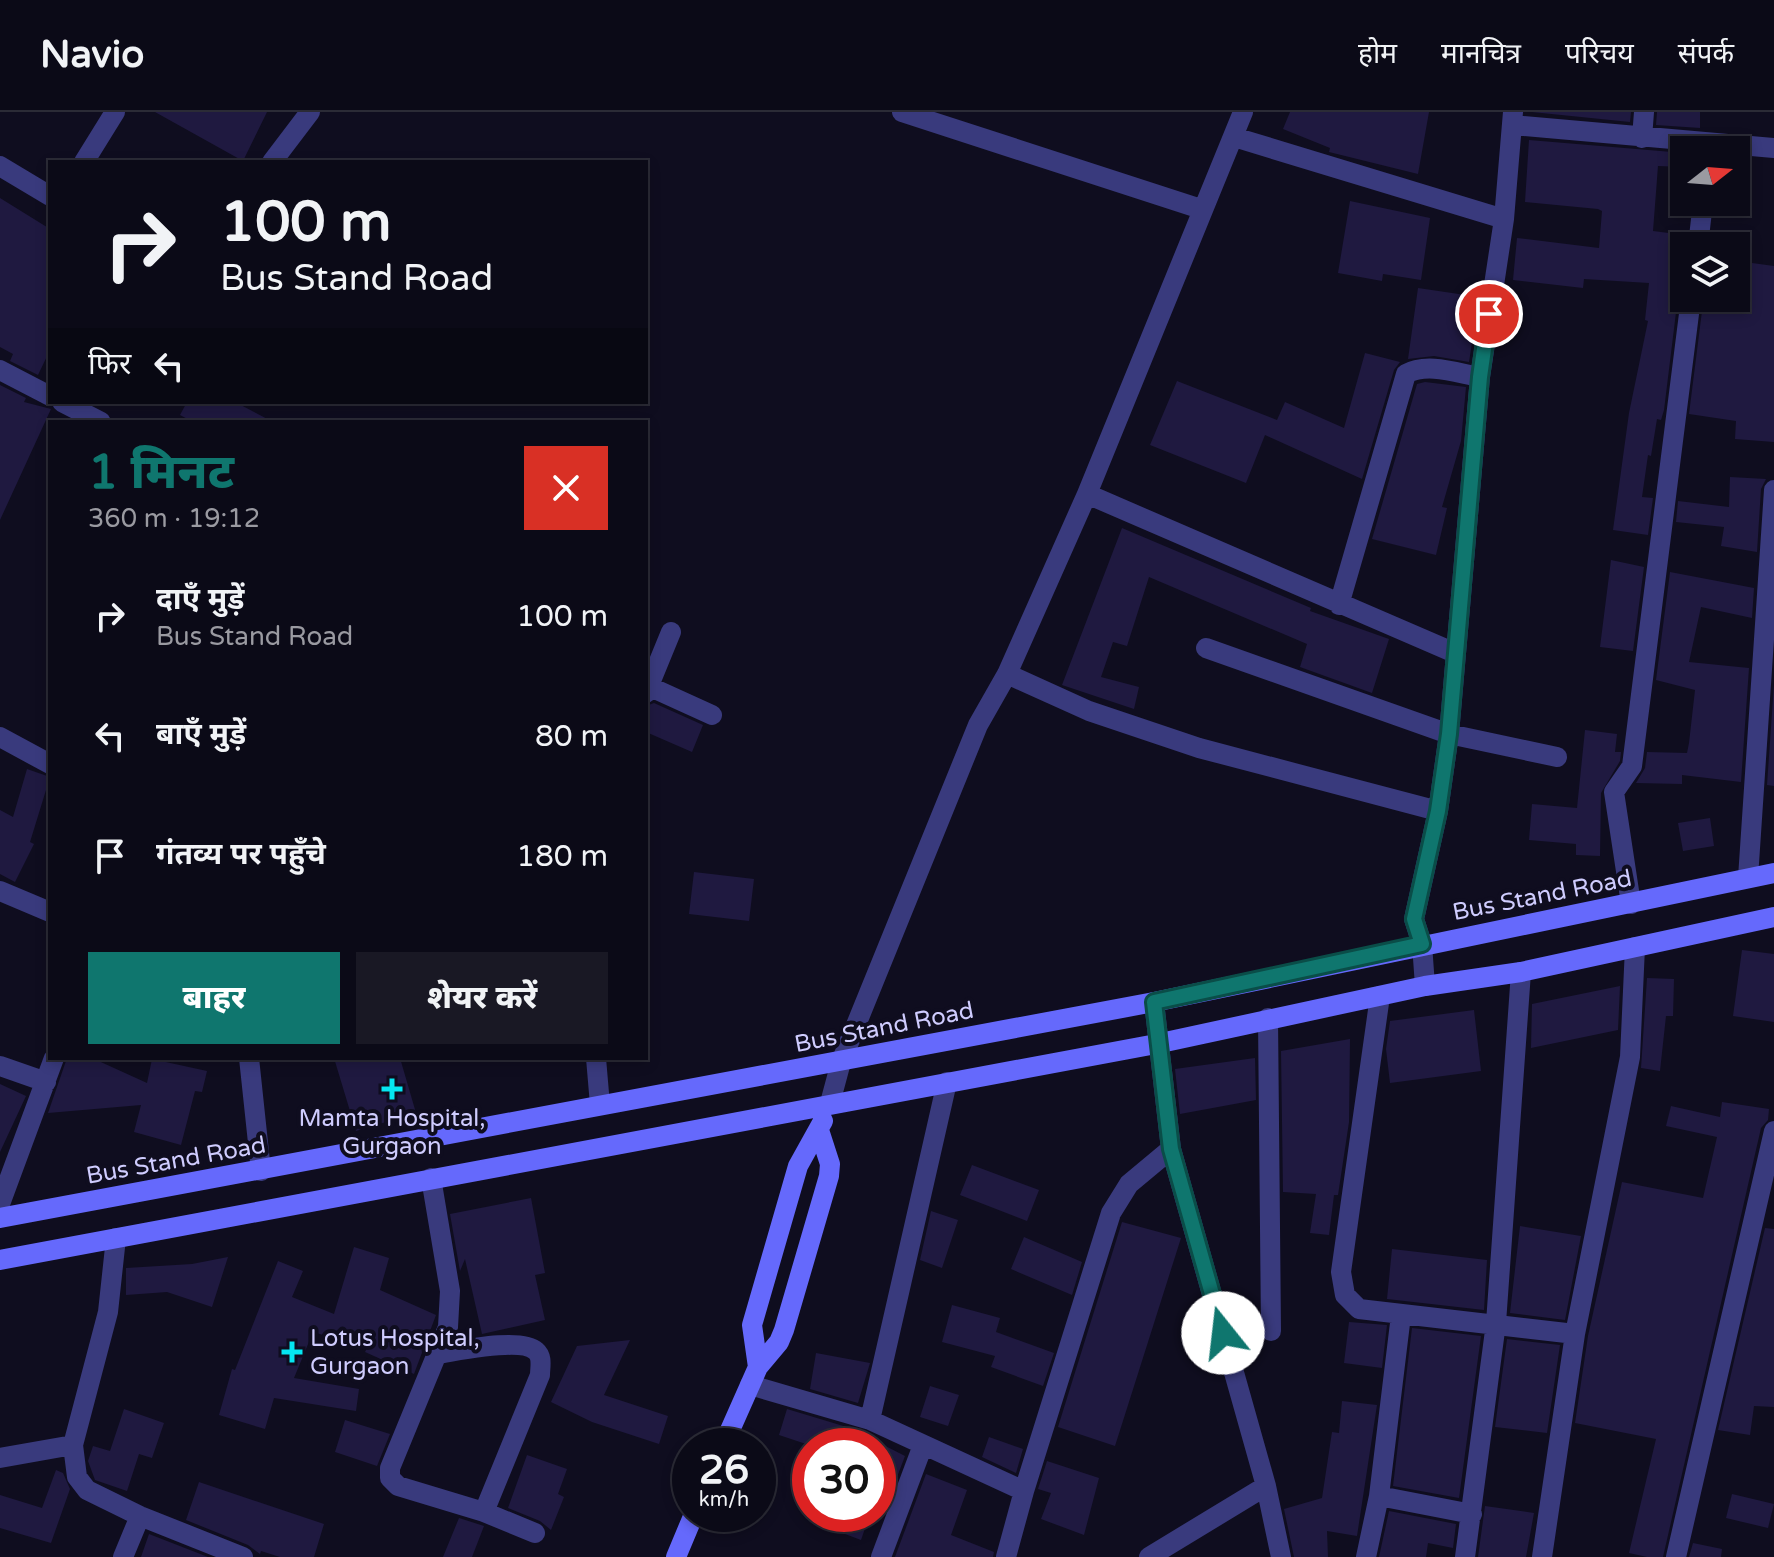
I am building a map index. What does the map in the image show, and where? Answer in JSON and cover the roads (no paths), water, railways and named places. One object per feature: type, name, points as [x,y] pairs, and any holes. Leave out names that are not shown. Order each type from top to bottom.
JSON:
[{"type":"street","points":[[85,160],[115,112]]},
{"type":"street","points":[[274,160],[310,112]]},
{"type":"street","points":[[902,112],[1201,209]]},
{"type":"street","points":[[754,1376],[752,1325],[798,1166],[819,1130],[841,1062],[978,725],[1007,674],[1087,494],[1243,112]]},
{"type":"street","points":[[1642,138],[1644,112]]},
{"type":"street","points":[[1425,986],[1422,944],[1414,919],[1438,811],[1449,734],[1480,377],[1504,219],[1512,118],[1670,141]]},
{"type":"street","points":[[1234,137],[1504,219]]},
{"type":"street","points":[[1750,147],[1774,148]]},
{"type":"street","points":[[0,166],[48,195]]},
{"type":"street","points":[[1631,904],[1614,792],[1632,766],[1689,312]]},
{"type":"street","points":[[1339,605],[1406,374],[1416,369],[1430,369],[1480,377]]},
{"type":"street","points":[[0,371],[48,395]]},
{"type":"street","points":[[66,404],[97,420]]},
{"type":"street","points":[[1748,878],[1774,490]]},
{"type":"street","points":[[1087,494],[1455,653]]},
{"type":"street","points":[[648,686],[671,632]]},
{"type":"street","points":[[1206,648],[1449,734],[1557,757]]},
{"type":"street","points":[[1007,674],[1089,711],[1188,744],[1438,811]]},
{"type":"street","points":[[648,688],[712,715]]},
{"type":"street","points":[[0,737],[48,763]]},
{"type":"street","name":"Bus Stand Road","points":[[0,1218],[1154,1002],[1774,873]]},
{"type":"street","points":[[0,891],[48,911]]},
{"type":"street","points":[[0,1260],[1156,1044],[1425,986],[1521,972],[1774,917]]},
{"type":"street","points":[[1542,1557],[1575,1334],[1630,1057],[1635,947]]},
{"type":"street","points":[[1465,1557],[1496,1323],[1521,972]]},
{"type":"street","points":[[1380,996],[1341,1272],[1345,1295],[1359,1309],[1575,1334]]},
{"type":"street","points":[[1154,1002],[1156,1044],[1171,1149],[1266,1486],[1281,1557]]},
{"type":"street","points":[[1268,1018],[1271,1331]]},
{"type":"street","points":[[0,1204],[53,1060]]},
{"type":"street","points":[[249,1060],[261,1171]]},
{"type":"street","points":[[596,1060],[600,1105]]},
{"type":"street","points":[[0,1066],[46,1082]]},
{"type":"street","points":[[870,1420],[947,1082]]},
{"type":"street","points":[[731,1428],[754,1376],[784,1330],[829,1176],[830,1164],[819,1130]]},
{"type":"street","points":[[1676,1557],[1774,1131]]},
{"type":"street","points":[[1006,1557],[1111,1213],[1129,1184],[1171,1149]]},
{"type":"street","points":[[431,1178],[450,1291],[448,1327],[390,1468],[390,1478],[398,1486],[484,1512],[535,1533]]},
{"type":"street","points":[[116,1238],[108,1312],[73,1445],[77,1477],[87,1490],[140,1516],[243,1557]]},
{"type":"street","points":[[1366,1557],[1379,1496],[1401,1315]]},
{"type":"street","points":[[437,1354],[518,1344],[536,1351],[541,1359],[540,1375],[484,1512]]},
{"type":"street","points":[[754,1376],[870,1420],[1024,1491]]},
{"type":"street","points":[[0,1458],[73,1445]]},
{"type":"street","points":[[881,1557],[923,1445]]},
{"type":"street","points":[[1149,1557],[1266,1486]]},
{"type":"street","points":[[1379,1496],[1472,1514]]},
{"type":"street","points":[[123,1557],[140,1516]]},
{"type":"street","points":[[676,1557],[686,1532]]},
{"type":"place","name":"Mamta Hospital, Gurgaon","points":[[392,1089]]},
{"type":"place","name":"Lotus Hospital, Gurgaon","points":[[292,1352]]}]
